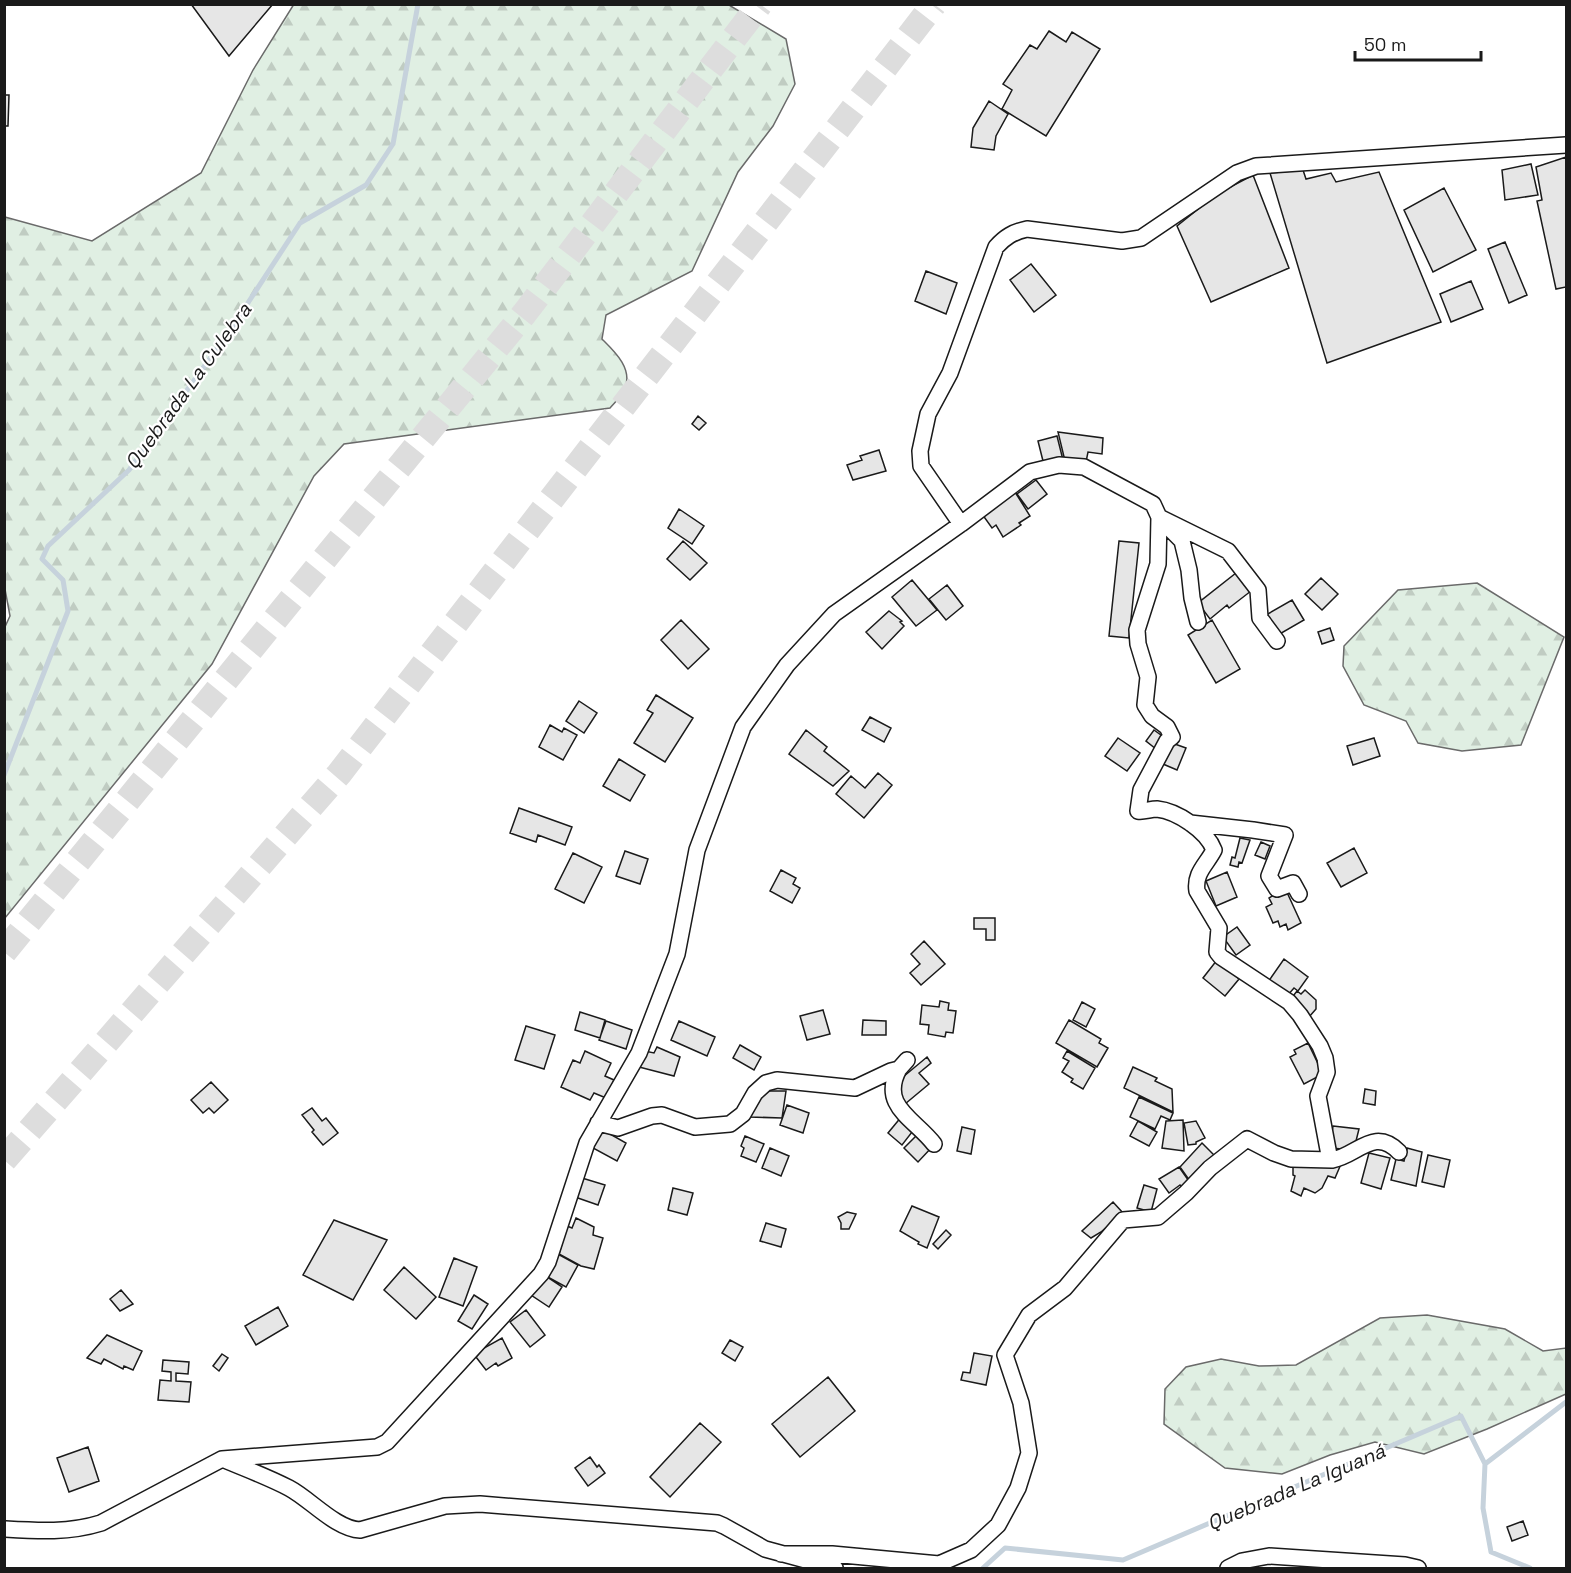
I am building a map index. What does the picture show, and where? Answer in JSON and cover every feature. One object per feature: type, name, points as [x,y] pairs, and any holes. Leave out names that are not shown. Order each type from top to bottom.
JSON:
[{"type":"street","points":[[961,524],[921,466],[920,451],[928,414],[950,373],[996,247],[1014,232],[1027,229],[1122,241],[1141,238],[1237,173],[1256,166],[1566,145]]},
{"type":"street","points":[[4,1529],[57,1532],[81,1530],[101,1523],[222,1459],[377,1447],[387,1442],[541,1274],[548,1262],[587,1143],[639,1053],[677,954],[697,850],[743,727],[787,665],[834,615],[1030,472],[1069,464],[1084,467],[1148,500],[1158,510],[1158,564],[1137,630],[1138,644],[1148,677],[1145,705],[1152,716],[1167,727],[1172,737],[1167,741],[1142,790],[1137,807],[1138,812],[1155,809],[1173,814],[1209,839],[1214,850],[1202,868],[1196,884],[1197,891],[1219,928],[1217,952],[1229,963],[1288,1002],[1300,1015],[1325,1058],[1327,1072],[1318,1096],[1329,1155],[1332,1160]]},
{"type":"street","points":[[1159,517],[1182,542],[1190,570],[1192,598],[1198,622]]},
{"type":"street","points":[[1159,517],[1228,551],[1258,590],[1260,618],[1277,641]]},
{"type":"street","points":[[1188,823],[1285,836],[1269,876],[1277,889],[1293,883],[1299,894]]},
{"type":"street","points":[[598,1123],[618,1128],[652,1116],[662,1115],[695,1127],[729,1124],[743,1114],[755,1093],[770,1082],[777,1080],[855,1088],[903,1065],[893,1080],[893,1097],[898,1109],[925,1132],[934,1144]]},
{"type":"street","points":[[781,1554],[832,1554],[939,1564],[971,1550],[998,1525],[1018,1488],[1029,1453],[1021,1403],[1005,1355],[1029,1315],[1065,1288],[1123,1220],[1158,1217],[1186,1194],[1210,1168],[1247,1139],[1274,1154],[1291,1159],[1332,1160],[1341,1158],[1365,1144],[1382,1141],[1392,1145],[1399,1152]]},
{"type":"street","points":[[222,1459],[288,1487],[353,1530],[445,1506],[480,1504],[717,1523],[765,1549],[835,1569]]},
{"type":"street","points":[[1228,1569],[1242,1561],[1269,1556],[1405,1565],[1418,1569]]},
{"type":"green space","points":[[294,4],[729,5],[786,39],[795,84],[773,126],[738,172],[692,271],[606,315],[602,339],[621,360],[627,381],[623,393],[610,408],[344,444],[314,476],[212,664],[5,918],[4,629],[10,616],[4,584],[5,217],[92,241],[201,173],[253,70]]},
{"type":"green space","points":[[1477,583],[1564,637],[1521,745],[1462,751],[1418,743],[1406,721],[1364,705],[1343,666],[1344,646],[1398,590]]},
{"type":"green space","points":[[1427,1315],[1505,1329],[1543,1351],[1566,1348],[1566,1394],[1424,1454],[1375,1442],[1330,1455],[1282,1474],[1225,1468],[1164,1424],[1165,1389],[1186,1367],[1221,1359],[1259,1366],[1296,1365],[1380,1318]]},
{"type":"building","points":[[191,4],[273,4],[229,56]]},
{"type":"building","points":[[1049,31],[1066,42],[1072,32],[1100,49],[1046,136],[1002,109],[1012,90],[1003,84],[1030,45],[1037,49]]},
{"type":"building","points":[[4,95],[9,95],[8,126],[4,126]]},
{"type":"building","points":[[989,101],[1008,114],[996,136],[994,150],[971,147],[973,128]]},
{"type":"building","points":[[1566,157],[1566,287],[1556,289],[1537,201],[1542,200],[1536,167]]},
{"type":"building","points":[[1531,164],[1538,195],[1505,200],[1502,170]]},
{"type":"building","points":[[1303,170],[1306,179],[1331,173],[1336,182],[1379,172],[1441,322],[1327,363],[1270,173]]},
{"type":"building","points":[[1253,175],[1289,268],[1211,302],[1177,226],[1217,194]]},
{"type":"building","points":[[1444,188],[1476,250],[1433,272],[1404,210]]},
{"type":"building","points":[[1505,242],[1527,295],[1509,303],[1488,249]]},
{"type":"building","points":[[1031,264],[1056,295],[1034,312],[1010,280]]},
{"type":"building","points":[[926,271],[957,283],[946,314],[915,301]]},
{"type":"building","points":[[1471,281],[1483,309],[1451,322],[1440,294]]},
{"type":"building","points":[[698,416],[706,423],[699,430],[692,424]]},
{"type":"building","points":[[1058,432],[1103,438],[1102,454],[1088,452],[1086,462],[1065,461]]},
{"type":"building","points":[[1057,436],[1063,460],[1044,465],[1038,441]]},
{"type":"building","points":[[879,450],[886,471],[853,480],[847,465],[862,460],[860,456]]},
{"type":"building","points":[[1036,480],[1047,494],[1028,509],[1017,494]]},
{"type":"building","points":[[1015,492],[1030,516],[1003,537],[996,525],[992,528],[982,514]]},
{"type":"building","points":[[679,509],[704,526],[692,544],[668,528]]},
{"type":"building","points":[[683,541],[707,563],[690,580],[667,559]]},
{"type":"building","points":[[1119,541],[1139,543],[1129,638],[1109,636]]},
{"type":"building","points":[[1236,573],[1251,591],[1229,608],[1227,605],[1210,619],[1198,603]]},
{"type":"building","points":[[1321,578],[1338,594],[1322,610],[1305,594]]},
{"type":"building","points":[[912,580],[937,610],[916,626],[892,597]]},
{"type":"building","points":[[947,585],[963,606],[946,620],[929,599]]},
{"type":"building","points":[[1292,600],[1304,620],[1278,635],[1266,615]]},
{"type":"building","points":[[889,611],[902,621],[900,622],[904,626],[882,649],[866,632]]},
{"type":"building","points":[[681,620],[709,649],[688,669],[661,640]]},
{"type":"building","points":[[1212,620],[1240,669],[1216,683],[1188,635]]},
{"type":"building","points":[[1330,628],[1334,640],[1322,644],[1318,632]]},
{"type":"building","points":[[656,695],[693,718],[665,762],[634,743],[653,713],[647,710]]},
{"type":"building","points":[[579,701],[597,713],[584,733],[566,721]]},
{"type":"building","points":[[870,717],[891,728],[884,742],[862,730]]},
{"type":"building","points":[[550,725],[562,732],[564,728],[577,735],[563,760],[539,747]]},
{"type":"building","points":[[806,730],[827,747],[824,751],[849,771],[833,786],[789,754]]},
{"type":"building","points":[[1154,730],[1165,738],[1156,749],[1146,741]]},
{"type":"building","points":[[1118,738],[1140,753],[1127,771],[1105,756]]},
{"type":"building","points":[[1374,738],[1380,756],[1353,765],[1347,746]]},
{"type":"building","points":[[1172,743],[1186,748],[1177,770],[1163,764]]},
{"type":"building","points":[[619,759],[645,775],[630,801],[603,786]]},
{"type":"building","points":[[878,773],[892,785],[864,818],[836,794],[851,776],[865,788]]},
{"type":"building","points":[[519,808],[572,827],[565,845],[538,835],[536,842],[510,833]]},
{"type":"building","points":[[1240,838],[1250,840],[1242,863],[1239,862],[1238,867],[1230,865],[1232,857],[1235,858]]},
{"type":"building","points":[[1261,842],[1270,846],[1265,859],[1255,855]]},
{"type":"building","points":[[1354,848],[1367,873],[1341,887],[1327,863]]},
{"type":"building","points":[[625,851],[648,859],[640,884],[616,876]]},
{"type":"building","points":[[573,853],[602,867],[584,903],[555,889]]},
{"type":"building","points":[[781,870],[796,878],[793,884],[800,888],[792,903],[770,891]]},
{"type":"building","points":[[1227,872],[1237,897],[1216,906],[1206,881]]},
{"type":"building","points":[[1285,888],[1301,923],[1288,930],[1286,924],[1280,927],[1278,921],[1273,923],[1266,907],[1272,904],[1269,898]]},
{"type":"building","points":[[974,918],[995,918],[995,940],[986,940],[986,929],[974,929]]},
{"type":"building","points":[[1237,927],[1250,945],[1236,955],[1223,937]]},
{"type":"building","points":[[924,941],[945,964],[921,985],[910,973],[920,964],[911,954]]},
{"type":"building","points":[[1284,959],[1308,977],[1298,991],[1294,988],[1287,996],[1268,982]]},
{"type":"building","points":[[1217,960],[1239,979],[1225,996],[1203,978]]},
{"type":"building","points":[[1305,990],[1316,1000],[1316,1009],[1309,1017],[1290,1000],[1297,991],[1301,994]]},
{"type":"building","points":[[940,1001],[949,1003],[948,1010],[956,1011],[953,1033],[946,1032],[945,1037],[928,1034],[929,1025],[920,1024],[922,1005],[939,1007]]},
{"type":"building","points":[[1082,1002],[1095,1009],[1086,1027],[1073,1020]]},
{"type":"building","points":[[823,1010],[830,1034],[807,1040],[800,1016]]},
{"type":"building","points":[[580,1012],[605,1020],[600,1038],[575,1030]]},
{"type":"building","points":[[863,1020],[886,1021],[886,1035],[862,1035]]},
{"type":"building","points":[[1069,1020],[1101,1039],[1099,1043],[1108,1048],[1097,1067],[1056,1043]]},
{"type":"building","points":[[606,1021],[632,1030],[626,1049],[599,1040]]},
{"type":"building","points":[[679,1021],[715,1037],[707,1056],[671,1040]]},
{"type":"building","points":[[526,1026],[555,1035],[544,1069],[515,1060]]},
{"type":"building","points":[[1308,1043],[1323,1074],[1304,1084],[1290,1057],[1296,1054],[1294,1050]]},
{"type":"building","points":[[740,1045],[761,1057],[754,1070],[733,1058]]},
{"type":"building","points":[[657,1047],[680,1057],[674,1076],[639,1067],[645,1051],[654,1053]]},
{"type":"building","points":[[585,1051],[611,1063],[605,1076],[614,1080],[606,1098],[594,1093],[590,1100],[561,1087],[573,1060],[580,1063]]},
{"type":"building","points":[[1067,1051],[1095,1068],[1083,1089],[1071,1082],[1073,1079],[1062,1072],[1069,1061],[1063,1058]]},
{"type":"building","points":[[927,1057],[931,1063],[919,1073],[929,1084],[905,1104],[891,1087]]},
{"type":"building","points":[[1133,1067],[1157,1078],[1155,1081],[1172,1089],[1173,1112],[1124,1088]]},
{"type":"building","points":[[211,1082],[228,1100],[214,1113],[209,1108],[203,1113],[191,1100]]},
{"type":"building","points":[[1365,1089],[1376,1091],[1375,1105],[1363,1103]]},
{"type":"building","points":[[765,1091],[786,1091],[782,1118],[750,1117],[756,1097]]},
{"type":"building","points":[[1139,1097],[1173,1113],[1170,1120],[1161,1116],[1155,1129],[1130,1117]]},
{"type":"building","points":[[787,1105],[809,1113],[803,1133],[780,1125]]},
{"type":"building","points":[[312,1108],[322,1121],[326,1118],[338,1133],[323,1145],[302,1115]]},
{"type":"building","points":[[902,1116],[916,1127],[902,1145],[888,1133]]},
{"type":"building","points":[[1183,1120],[1184,1151],[1162,1148],[1166,1121]]},
{"type":"building","points":[[1138,1121],[1157,1132],[1149,1146],[1130,1136]]},
{"type":"building","points":[[1196,1121],[1205,1138],[1196,1144],[1188,1145],[1184,1123]]},
{"type":"building","points":[[1333,1126],[1359,1129],[1356,1141],[1343,1149],[1329,1148]]},
{"type":"building","points":[[962,1127],[975,1130],[971,1154],[957,1151]]},
{"type":"building","points":[[603,1130],[626,1143],[617,1161],[593,1148]]},
{"type":"building","points":[[920,1132],[933,1146],[918,1162],[904,1148]]},
{"type":"building","points":[[745,1136],[764,1144],[756,1162],[741,1156],[744,1148],[741,1146]]},
{"type":"building","points":[[1202,1143],[1214,1155],[1192,1184],[1180,1167]]},
{"type":"building","points":[[770,1148],[789,1156],[781,1176],[762,1168]]},
{"type":"building","points":[[1407,1148],[1422,1152],[1416,1186],[1391,1180],[1396,1159],[1404,1161]]},
{"type":"building","points":[[1369,1153],[1390,1158],[1381,1189],[1361,1183]]},
{"type":"building","points":[[1428,1155],[1450,1160],[1444,1187],[1422,1182]]},
{"type":"building","points":[[1293,1162],[1341,1164],[1335,1178],[1328,1176],[1322,1188],[1315,1193],[1304,1188],[1301,1196],[1291,1191],[1295,1176],[1293,1175]]},
{"type":"building","points":[[1179,1167],[1191,1184],[1184,1190],[1180,1185],[1169,1193],[1159,1179]]},
{"type":"building","points":[[582,1178],[605,1185],[598,1205],[575,1197]]},
{"type":"building","points":[[1144,1185],[1157,1189],[1151,1212],[1137,1208]]},
{"type":"building","points":[[673,1188],[693,1193],[687,1215],[668,1210]]},
{"type":"building","points":[[1113,1202],[1123,1213],[1091,1238],[1082,1231]]},
{"type":"building","points":[[912,1206],[939,1217],[927,1248],[900,1231]]},
{"type":"building","points":[[847,1212],[856,1214],[849,1229],[841,1229],[838,1217]]},
{"type":"building","points":[[576,1218],[594,1227],[593,1235],[603,1238],[594,1269],[581,1266],[559,1254],[567,1226],[572,1228]]},
{"type":"building","points":[[334,1220],[387,1240],[353,1300],[303,1275]]},
{"type":"building","points":[[766,1223],[786,1229],[781,1247],[760,1241]]},
{"type":"building","points":[[946,1230],[951,1235],[938,1249],[933,1244]]},
{"type":"building","points":[[556,1253],[578,1265],[566,1287],[544,1275]]},
{"type":"building","points":[[454,1258],[477,1267],[463,1306],[439,1297]]},
{"type":"building","points":[[404,1267],[436,1297],[416,1319],[384,1290]]},
{"type":"building","points":[[544,1275],[562,1287],[549,1307],[531,1295]]},
{"type":"building","points":[[121,1290],[133,1304],[120,1311],[110,1299]]},
{"type":"building","points":[[474,1295],[488,1304],[472,1329],[458,1321]]},
{"type":"building","points":[[278,1307],[288,1326],[256,1345],[245,1326]]},
{"type":"building","points":[[526,1310],[545,1335],[530,1347],[510,1322]]},
{"type":"building","points":[[107,1335],[142,1351],[133,1370],[124,1366],[123,1369],[104,1359],[101,1364],[87,1358]]},
{"type":"building","points":[[502,1338],[512,1358],[498,1366],[496,1363],[486,1370],[476,1357],[484,1348]]},
{"type":"building","points":[[730,1340],[743,1347],[735,1361],[722,1353]]},
{"type":"building","points":[[974,1353],[992,1356],[986,1385],[961,1380],[963,1372],[970,1373]]},
{"type":"building","points":[[222,1354],[228,1358],[219,1371],[213,1366]]},
{"type":"building","points":[[163,1360],[189,1362],[188,1374],[176,1373],[176,1381],[191,1382],[189,1402],[158,1400],[160,1380],[171,1381],[171,1372],[162,1371]]},
{"type":"building","points":[[828,1377],[855,1411],[800,1457],[772,1424]]},
{"type":"building","points":[[700,1423],[721,1442],[670,1497],[650,1477]]},
{"type":"building","points":[[88,1447],[99,1481],[69,1492],[57,1458]]},
{"type":"building","points":[[590,1457],[605,1473],[588,1486],[575,1468]]},
{"type":"building","points":[[1523,1521],[1528,1535],[1512,1541],[1507,1527]]},
{"type":"waterway","name":"Quebrada La Culebra","points":[[4,775],[68,611],[63,580],[42,559],[48,546],[129,470],[227,335],[300,223],[366,185],[393,144],[418,4]]},
{"type":"waterway","name":"Quebrada La Iguaná","points":[[983,1568],[1005,1548],[1123,1560],[1461,1416],[1485,1464],[1566,1402]]},
{"type":"waterway","points":[[1485,1464],[1483,1508],[1491,1552],[1530,1568]]},
{"type":"tunnel","points":[[4,952],[524,314],[760,4]]},
{"type":"tunnel","points":[[4,1160],[339,774],[934,4]]}]
